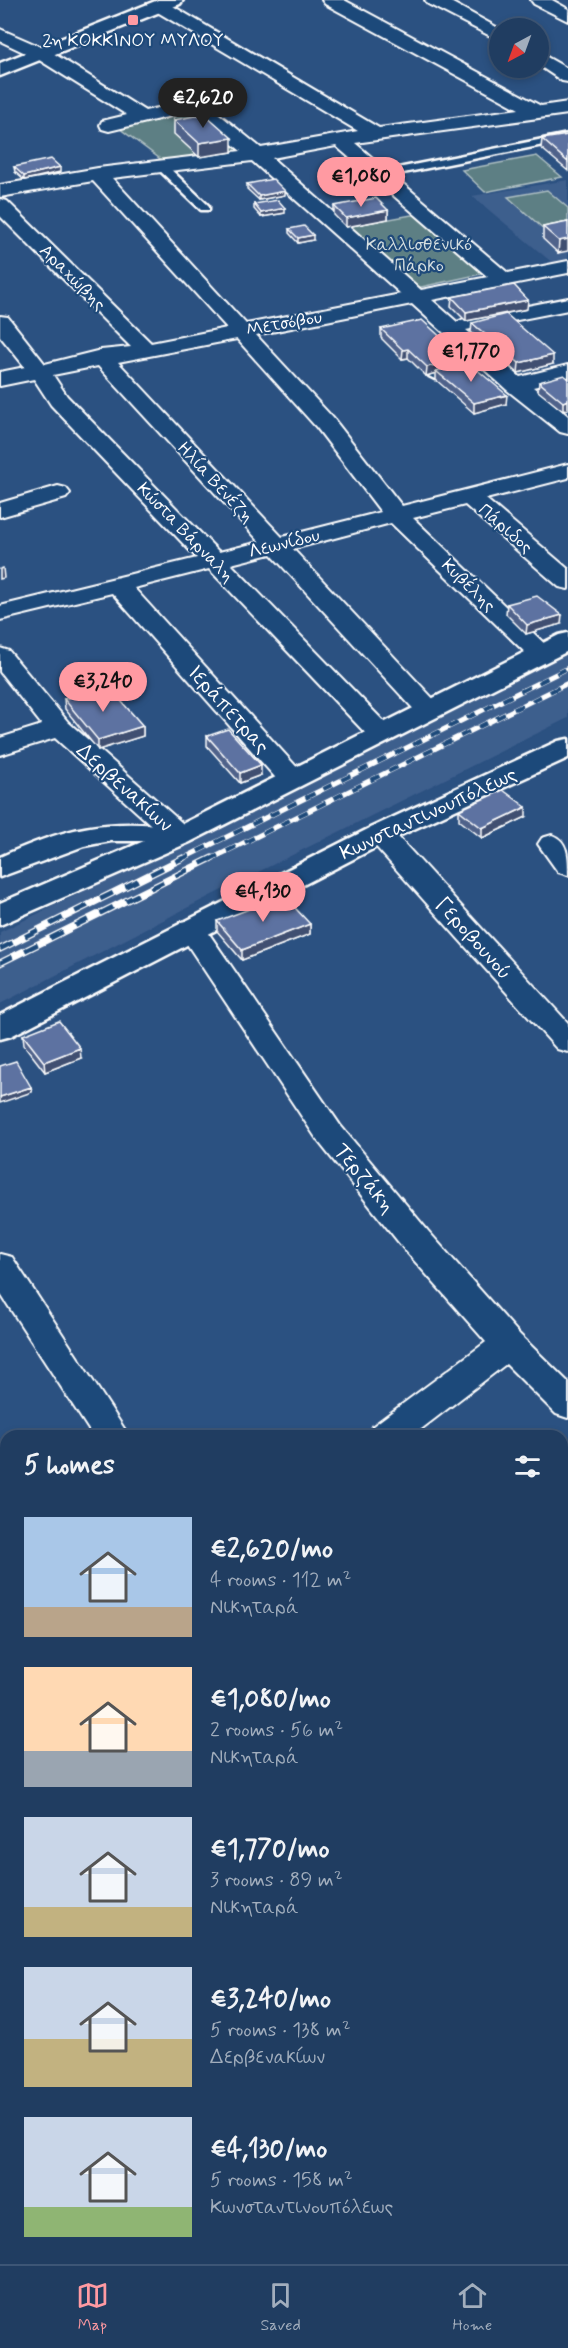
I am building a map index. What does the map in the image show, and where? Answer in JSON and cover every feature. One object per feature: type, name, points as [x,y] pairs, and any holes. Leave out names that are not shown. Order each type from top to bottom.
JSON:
[{"type":"street","points":[[331,0],[538,112]]},
{"type":"street","points":[[434,0],[489,30]]},
{"type":"street","points":[[545,3],[568,1]]},
{"type":"street","points":[[0,70],[167,3],[376,134]]},
{"type":"street","points":[[545,3],[568,16]]},
{"type":"street","points":[[0,34],[42,54],[142,117]]},
{"type":"street","points":[[549,64],[568,77]]},
{"type":"street","points":[[126,138],[109,125],[196,105],[259,154],[416,299],[515,385],[568,427]]},
{"type":"street","points":[[0,191],[98,174],[259,154],[376,134],[568,108]]},
{"type":"street","points":[[340,140],[383,174],[503,279]]},
{"type":"street","points":[[143,152],[160,165]]},
{"type":"street","name":"Κυβέλης","points":[[98,174],[325,423],[396,515],[541,654]]},
{"type":"street","name":"Αραχώβης","points":[[0,205],[145,349]]},
{"type":"street","name":"Μετσόβου","points":[[0,379],[101,357],[416,299],[568,267]]},
{"type":"street","points":[[450,327],[568,304]]},
{"type":"street","name":"Κώστα Βάρναλη","points":[[0,322],[39,370],[59,400],[381,734]]},
{"type":"street","name":"Ηλία Βενέζη","points":[[101,357],[429,710]]},
{"type":"street","points":[[515,385],[568,372]]},
{"type":"street","name":"Λεωνίδου","points":[[0,613],[471,498],[568,471]]},
{"type":"street","points":[[0,510],[58,493]]},
{"type":"street","name":"Πάριδος","points":[[471,498],[568,582]]},
{"type":"street","name":"Ιεράπετρας","points":[[117,584],[292,779]]},
{"type":"street","points":[[0,915],[180,836],[568,640]]},
{"type":"street","name":"Δερβενακίων","points":[[0,656],[59,728],[180,836]]},
{"type":"street","points":[[0,747],[59,728]]},
{"type":"street","name":"Κωνσταντινουπόλεως","points":[[0,1028],[380,834],[568,747]]},
{"type":"street","points":[[0,868],[68,840],[97,834],[127,831],[180,836]]},
{"type":"street","name":"Γεροβουνού","points":[[380,834],[568,1042]]},
{"type":"street","points":[[552,844],[568,866]]},
{"type":"street","name":"Τερζάκη","points":[[191,929],[329,1133],[416,1240],[508,1344],[568,1404]]},
{"type":"street","points":[[0,1266],[108,1430]]},
{"type":"street","points":[[394,1430],[508,1344]]},
{"type":"lane","points":[[383,174],[568,137]]},
{"type":"lane","points":[[160,165],[205,208]]},
{"type":"lane","points":[[435,376],[489,362]]},
{"type":"shaded area","points":[[568,180],[568,261],[554,264],[472,196]]},
{"type":"shaded area","points":[[568,648],[568,718],[210,896],[0,1004],[0,932],[318,778]]},
{"type":"green space","points":[[204,107],[258,148],[163,161],[119,128]]},
{"type":"green space","points":[[537,156],[562,177],[485,192],[462,170]]},
{"type":"green space","points":[[547,190],[568,208],[568,228],[547,232],[508,197]]},
{"type":"green space","name":"Καλλισθενικό Πάρκο","points":[[417,214],[485,273],[412,289],[346,227]]},
{"type":"building","points":[[205,114],[232,138],[199,143],[174,120]]},
{"type":"building","points":[[568,135],[568,162],[542,139]]},
{"type":"building","points":[[51,159],[60,167],[24,176],[14,167]]},
{"type":"building","points":[[273,179],[285,191],[259,196],[247,184]]},
{"type":"building","points":[[376,198],[388,210],[346,218],[334,206]]},
{"type":"building","points":[[278,200],[285,208],[261,213],[254,204]]},
{"type":"building","points":[[568,222],[568,239],[559,241],[543,227]]},
{"type":"building","points":[[304,226],[313,235],[298,238],[289,229]]},
{"type":"building","points":[[514,285],[528,300],[466,312],[452,297]]},
{"type":"building","points":[[506,314],[553,355],[519,363],[472,323]]},
{"type":"building","points":[[422,320],[444,340],[448,339],[467,357],[427,367],[408,349],[403,350],[381,329]]},
{"type":"building","points":[[468,362],[507,395],[474,403],[436,371]]},
{"type":"building","points":[[564,375],[568,378],[568,400],[563,402],[539,382]]},
{"type":"building","points":[[537,596],[562,615],[527,625],[507,604]]},
{"type":"building","points":[[108,686],[143,726],[98,740],[64,699]]},
{"type":"building","points":[[228,729],[261,765],[240,773],[207,736]]},
{"type":"building","points":[[503,790],[526,807],[482,828],[459,810]]},
{"type":"building","points":[[284,896],[310,924],[242,950],[217,921]]},
{"type":"building","points":[[59,1021],[80,1048],[44,1062],[23,1035]]},
{"type":"building","points":[[16,1061],[31,1087],[0,1097],[0,1066]]},
{"type":"railway","points":[[180,860],[568,668]]},
{"type":"railway","points":[[209,860],[568,683]]},
{"type":"railway","points":[[0,949],[183,858]]},
{"type":"railway","points":[[0,963],[212,858]]},
{"type":"place","name":"2η ΚΟΚΚΙΝΟΥ ΜΥΛΟΥ","points":[[133,20]]}]
